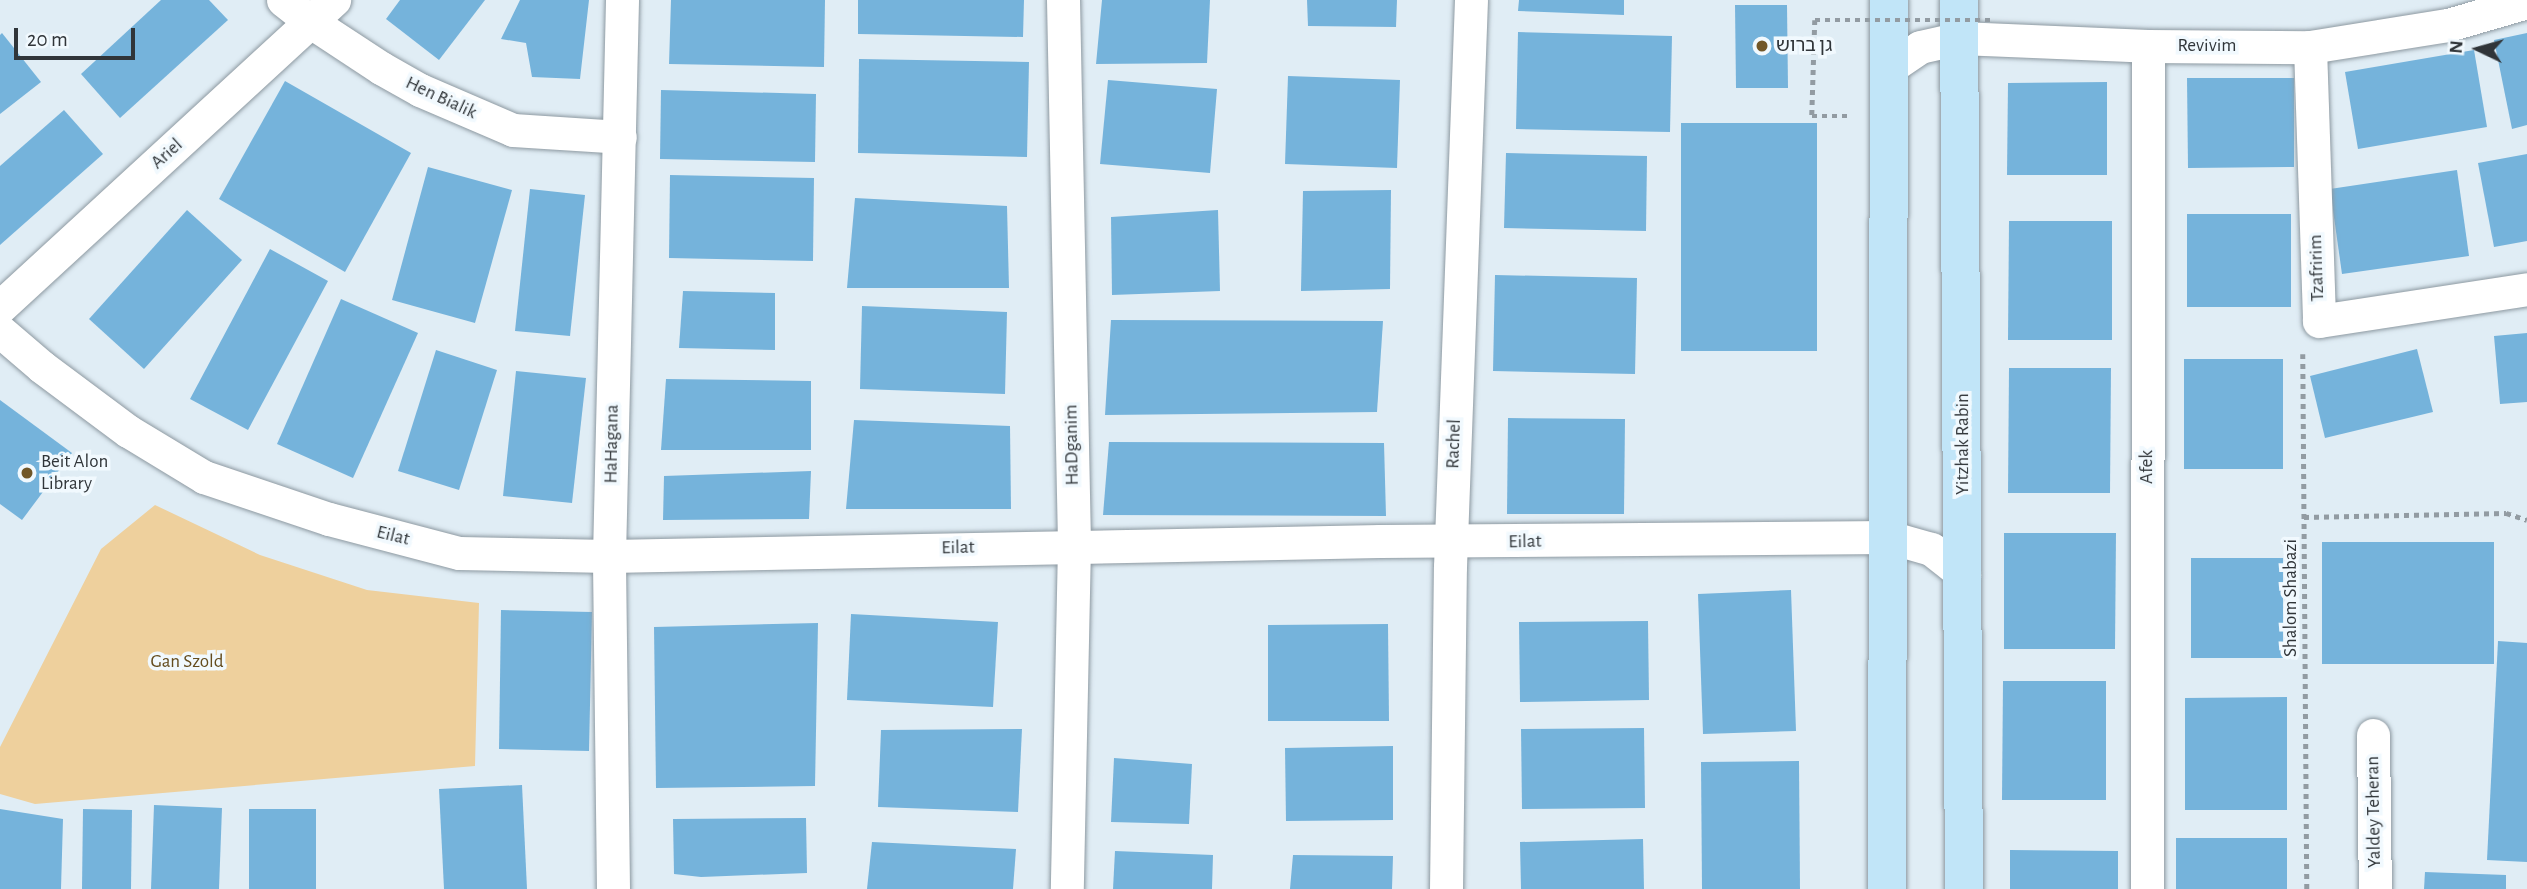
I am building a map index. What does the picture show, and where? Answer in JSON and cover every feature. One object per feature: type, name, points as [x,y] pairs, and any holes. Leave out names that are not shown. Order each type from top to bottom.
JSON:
[{"type":"main road","points":[[1887,889],[1889,0]]},
{"type":"main road","name":"Yitzhak Rabin","points":[[1959,0],[1976,29],[1964,575],[1964,889]]},
{"type":"street","name":"Hen Bialik","points":[[283,0],[323,11],[420,90],[513,130],[620,137]]},
{"type":"street","name":"HaHagana","points":[[614,889],[609,556],[622,0]]},
{"type":"street","name":"HaDganim","points":[[1063,0],[1074,545],[1067,889]]},
{"type":"street","name":"Rachel","points":[[1446,889],[1451,542],[1471,0]]},
{"type":"street","name":"Revivim","points":[[1889,68],[1920,47],[1976,29],[2148,46],[2310,47],[2448,25],[2527,2]]},
{"type":"street","name":"Ariel","points":[[0,307],[323,11]]},
{"type":"street","name":"Afek","points":[[2147,889],[2148,46]]},
{"type":"street","name":"Tzafririm","points":[[2310,47],[2319,321],[2527,289]]},
{"type":"street","name":"Eilat","points":[[0,331],[42,368],[128,431],[204,477],[329,519],[459,553],[609,556],[1074,545],[1889,537],[1931,549],[1964,575]]},
{"type":"street","name":"Yaldey Teheran","points":[[2373,735],[2375,889]]},
{"type":"path","points":[[1812,116],[1815,20],[1976,29]]},
{"type":"path","name":"Shalom Shabazi","points":[[2307,889],[2303,323],[2319,321]]},
{"type":"path","points":[[2304,517],[2506,513],[2527,520]]},
{"type":"green space","name":"Gan Szold","points":[[155,505],[260,555],[367,590],[479,603],[475,766],[35,804],[0,794],[0,747],[101,549]]},
{"type":"building","points":[[161,0],[209,0],[228,20],[120,118],[81,74]]},
{"type":"building","points":[[400,0],[485,0],[439,60],[386,19]]},
{"type":"building","points":[[520,0],[589,0],[580,79],[532,77],[526,43],[501,39]]},
{"type":"building","points":[[671,0],[825,0],[824,67],[669,64]]},
{"type":"building","points":[[858,0],[1024,0],[1023,37],[858,34]]},
{"type":"building","points":[[1102,0],[1210,0],[1207,63],[1096,64]]},
{"type":"building","points":[[1307,0],[1397,0],[1396,27],[1308,26]]},
{"type":"building","points":[[1519,0],[1624,0],[1624,15],[1518,11]]},
{"type":"building","name":"גן ברוש","points":[[1735,5],[1787,5],[1788,88],[1736,88]]},
{"type":"building","points":[[1518,32],[1672,36],[1670,132],[1516,129]]},
{"type":"building","points":[[2,33],[41,82],[0,114],[0,35]]},
{"type":"building","points":[[2527,33],[2527,125],[2512,129],[2494,40]]},
{"type":"building","points":[[2474,50],[2487,127],[2358,149],[2345,72]]},
{"type":"building","points":[[859,59],[1029,62],[1027,157],[858,153]]},
{"type":"building","points":[[1288,76],[1400,80],[1397,168],[1285,164]]},
{"type":"building","points":[[2187,78],[2294,78],[2294,167],[2188,168]]},
{"type":"building","points":[[1108,80],[1217,89],[1210,173],[1100,164]]},
{"type":"building","points":[[285,81],[411,153],[345,272],[219,199]]},
{"type":"building","points":[[2107,82],[2107,175],[2007,175],[2008,83]]},
{"type":"building","points":[[661,90],[816,94],[815,162],[660,159]]},
{"type":"building","points":[[64,110],[103,154],[0,245],[0,166]]},
{"type":"building","points":[[1681,123],[1817,123],[1817,351],[1681,351]]},
{"type":"building","points":[[1506,153],[1647,156],[1646,231],[1504,228]]},
{"type":"building","points":[[2527,154],[2527,241],[2494,247],[2478,163]]},
{"type":"building","points":[[428,167],[512,190],[475,323],[392,300]]},
{"type":"building","points":[[2457,170],[2469,256],[2342,274],[2330,189]]},
{"type":"building","points":[[670,175],[814,178],[813,261],[669,258]]},
{"type":"building","points":[[530,189],[585,195],[570,336],[515,331]]},
{"type":"building","points":[[1391,190],[1390,289],[1301,291],[1303,191]]},
{"type":"building","points":[[855,198],[1007,206],[1009,288],[847,288]]},
{"type":"building","points":[[187,210],[242,260],[144,369],[89,319]]},
{"type":"building","points":[[1218,210],[1220,291],[1112,295],[1111,217]]},
{"type":"building","points":[[2187,214],[2291,214],[2291,307],[2187,307]]},
{"type":"building","points":[[2009,221],[2112,221],[2112,340],[2008,340]]},
{"type":"building","points":[[270,249],[328,281],[248,430],[190,399]]},
{"type":"building","points":[[1495,275],[1637,278],[1635,374],[1493,371]]},
{"type":"building","points":[[683,291],[775,293],[775,350],[679,348]]},
{"type":"building","points":[[341,299],[418,333],[353,478],[277,444]]},
{"type":"building","points":[[862,306],[1007,312],[1005,394],[860,389]]},
{"type":"building","points":[[1111,320],[1383,321],[1377,412],[1105,415]]},
{"type":"building","points":[[2527,333],[2527,402],[2500,404],[2494,336]]},
{"type":"building","points":[[2417,349],[2433,412],[2325,438],[2310,376]]},
{"type":"building","points":[[436,350],[497,370],[459,490],[398,471]]},
{"type":"building","points":[[2184,359],[2283,359],[2283,469],[2184,469]]},
{"type":"building","points":[[2009,368],[2111,368],[2110,493],[2008,493]]},
{"type":"building","points":[[516,371],[586,378],[572,503],[503,496]]},
{"type":"building","points":[[666,379],[811,381],[811,450],[661,450]]},
{"type":"building","points":[[0,400],[72,453],[22,520],[0,504]]},
{"type":"building","points":[[1508,418],[1625,419],[1624,514],[1507,514]]},
{"type":"building","points":[[854,420],[1010,426],[1011,509],[846,509]]},
{"type":"building","points":[[1109,442],[1384,443],[1386,516],[1103,515]]},
{"type":"building","points":[[811,471],[809,519],[663,520],[664,476]]},
{"type":"building","points":[[2004,533],[2116,533],[2115,649],[2004,649]]},
{"type":"building","points":[[2322,542],[2494,542],[2494,664],[2322,664]]},
{"type":"building","points":[[2191,558],[2283,558],[2283,658],[2191,658]]},
{"type":"building","points":[[1791,590],[1796,731],[1703,734],[1698,594]]},
{"type":"building","points":[[501,610],[592,612],[589,751],[499,749]]},
{"type":"building","points":[[851,614],[998,622],[993,707],[847,700]]},
{"type":"building","points":[[1648,621],[1649,700],[1520,702],[1519,622]]},
{"type":"building","points":[[818,623],[815,786],[656,788],[654,627]]},
{"type":"building","points":[[1388,624],[1389,721],[1268,721],[1268,625]]},
{"type":"building","points":[[2498,641],[2527,643],[2527,862],[2487,860]]},
{"type":"building","points":[[2003,681],[2106,681],[2106,800],[2002,800]]},
{"type":"building","points":[[2287,697],[2287,810],[2185,810],[2185,698]]},
{"type":"building","points":[[1644,728],[1645,808],[1522,809],[1521,729]]},
{"type":"building","points":[[1022,729],[1018,812],[878,807],[881,730]]},
{"type":"building","points":[[1393,746],[1393,820],[1286,821],[1285,748]]},
{"type":"building","points":[[1114,758],[1192,764],[1189,824],[1111,822]]},
{"type":"building","points":[[1799,761],[1800,889],[1702,889],[1701,762]]},
{"type":"building","points":[[522,785],[527,889],[444,889],[439,789]]},
{"type":"building","points":[[154,805],[222,808],[219,889],[151,889]]},
{"type":"building","points":[[0,809],[63,819],[61,889],[0,889]]},
{"type":"building","points":[[83,809],[132,810],[131,889],[82,889]]},
{"type":"building","points":[[249,809],[316,809],[316,889],[249,889]]},
{"type":"building","points":[[806,818],[807,873],[701,877],[674,874],[673,819]]},
{"type":"building","points":[[2176,838],[2287,838],[2287,889],[2176,889]]},
{"type":"building","points":[[1643,839],[1644,889],[1521,889],[1520,842]]},
{"type":"building","points":[[872,842],[1016,849],[1013,889],[867,889]]},
{"type":"building","points":[[2010,850],[2118,851],[2118,889],[2010,889]]},
{"type":"building","points":[[1115,851],[1213,855],[1212,889],[1113,889]]},
{"type":"building","points":[[1293,855],[1393,856],[1392,889],[1290,889]]},
{"type":"building","points":[[2425,872],[2506,875],[2506,889],[2424,889]]},
{"type":"place","name":"גן ברוש","points":[[1762,46]]},
{"type":"place","name":"Beit Alon Library","points":[[27,473]]}]
